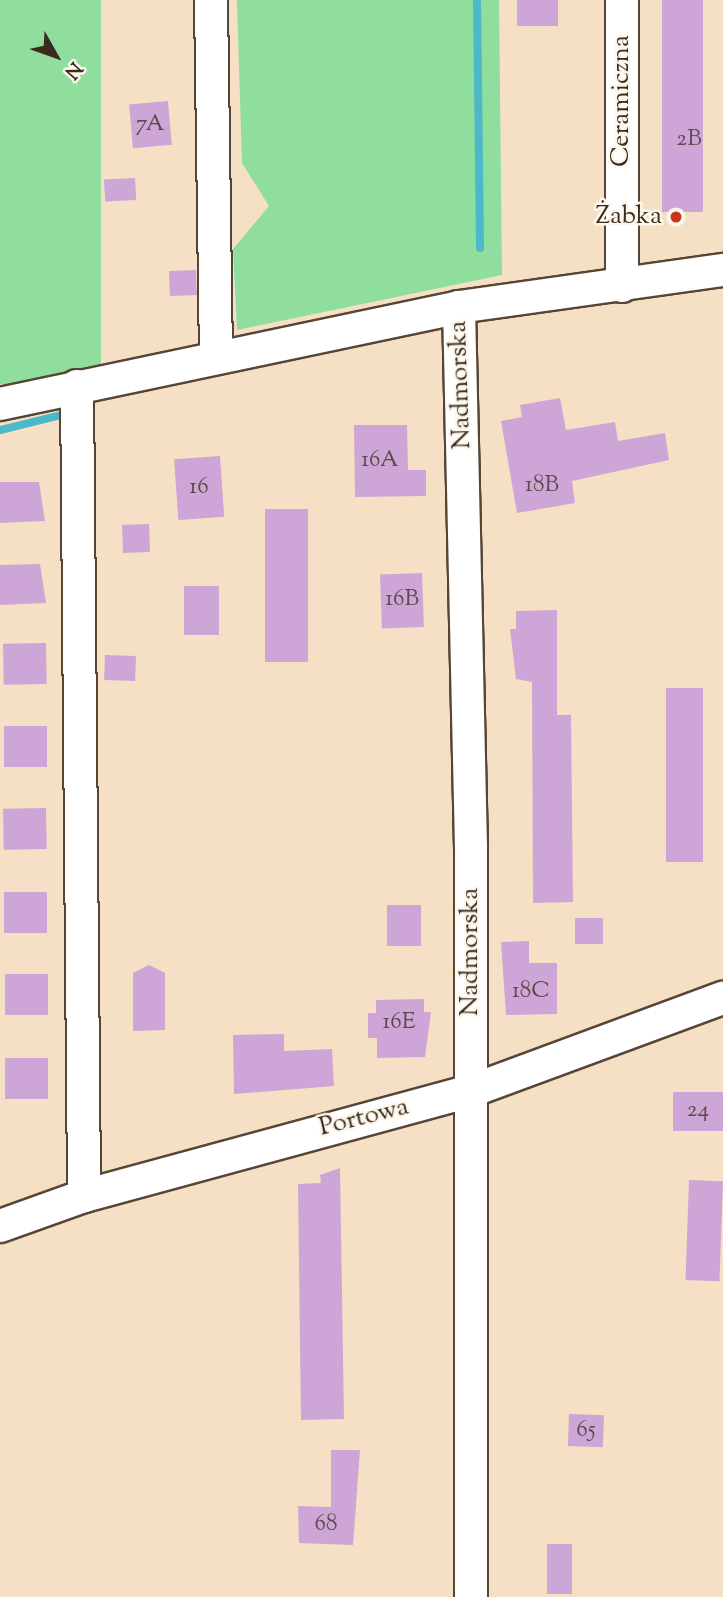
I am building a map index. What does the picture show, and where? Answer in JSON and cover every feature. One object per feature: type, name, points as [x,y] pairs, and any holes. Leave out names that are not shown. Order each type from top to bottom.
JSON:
[{"type":"street","points":[[211,0],[216,354]]},
{"type":"street","name":"Ceramiczna","points":[[622,0],[622,286]]},
{"type":"street","name":"Nadmorska","points":[[0,404],[216,354],[459,307],[723,270]]},
{"type":"street","name":"Nadmorska","points":[[459,307],[471,1091],[471,1597]]},
{"type":"street","points":[[77,386],[84,1196]]},
{"type":"street","name":"Portowa","points":[[0,1226],[84,1196],[471,1091],[723,998]]},
{"type":"green space","points":[[0,0],[101,0],[101,384],[0,384]]},
{"type":"green space","points":[[237,0],[499,0],[502,275],[237,330],[233,249],[269,206],[242,163]]},
{"type":"building","points":[[517,0],[558,0],[558,26],[517,26]]},
{"type":"building","points":[[662,0],[703,0],[703,212],[662,212]]},
{"type":"building","points":[[168,101],[172,145],[133,148],[129,104]]},
{"type":"building","points":[[135,178],[136,200],[105,202],[104,180]]},
{"type":"building","points":[[196,270],[197,295],[170,296],[169,271]]},
{"type":"building","points":[[560,398],[566,430],[615,422],[618,441],[665,433],[669,460],[572,481],[575,503],[517,513],[501,421],[522,417],[520,405]]},
{"type":"building","points":[[354,425],[407,425],[408,470],[426,470],[426,496],[355,497]]},
{"type":"building","points":[[220,456],[224,517],[178,520],[174,459]]},
{"type":"building","points":[[0,482],[39,482],[45,521],[0,523]]},
{"type":"building","points":[[265,509],[308,509],[308,662],[265,662]]},
{"type":"building","points":[[149,524],[150,552],[123,553],[122,525]]},
{"type":"building","points":[[40,564],[46,603],[0,605],[0,565]]},
{"type":"building","points":[[422,573],[424,627],[382,628],[380,574]]},
{"type":"building","points":[[184,586],[219,586],[219,635],[184,635]]},
{"type":"building","points":[[557,610],[557,715],[571,715],[573,902],[533,903],[532,682],[516,679],[510,629],[516,629],[516,611]]},
{"type":"building","points":[[46,643],[47,684],[4,685],[3,644]]},
{"type":"building","points":[[105,655],[136,656],[135,681],[104,680]]},
{"type":"building","points":[[666,688],[703,688],[703,862],[666,862]]},
{"type":"building","points":[[4,726],[47,726],[47,767],[4,767]]},
{"type":"building","points":[[46,808],[47,849],[4,850],[3,809]]},
{"type":"building","points":[[4,892],[47,892],[47,933],[4,933]]},
{"type":"building","points":[[387,905],[421,905],[421,946],[387,946]]},
{"type":"building","points":[[575,918],[603,918],[603,944],[575,944]]},
{"type":"building","points":[[529,941],[529,963],[557,963],[557,1014],[506,1015],[501,942]]},
{"type":"building","points":[[149,965],[165,973],[165,1030],[133,1031],[133,973]]},
{"type":"building","points":[[5,974],[48,974],[48,1015],[5,1015]]},
{"type":"building","points":[[424,999],[424,1012],[431,1012],[425,1057],[377,1058],[377,1038],[368,1038],[368,1013],[376,1013],[376,1000]]},
{"type":"building","points":[[284,1034],[284,1051],[332,1049],[334,1086],[234,1094],[233,1035]]},
{"type":"building","points":[[5,1058],[48,1058],[48,1099],[5,1099]]},
{"type":"building","points":[[673,1092],[723,1092],[723,1131],[673,1131]]},
{"type":"building","points":[[340,1168],[344,1419],[301,1420],[298,1184],[321,1183],[320,1175]]},
{"type":"building","points":[[689,1180],[723,1181],[719,1281],[686,1280]]},
{"type":"building","points":[[569,1414],[604,1415],[603,1447],[568,1446]]},
{"type":"building","points":[[331,1450],[360,1450],[353,1545],[299,1543],[298,1506],[331,1507]]},
{"type":"building","points":[[547,1544],[572,1544],[572,1594],[547,1594]]},
{"type":"waterway","points":[[477,0],[480,248]]},
{"type":"waterway","points":[[0,430],[70,413]]},
{"type":"place","name":"Żabka","points":[[676,217]]}]
